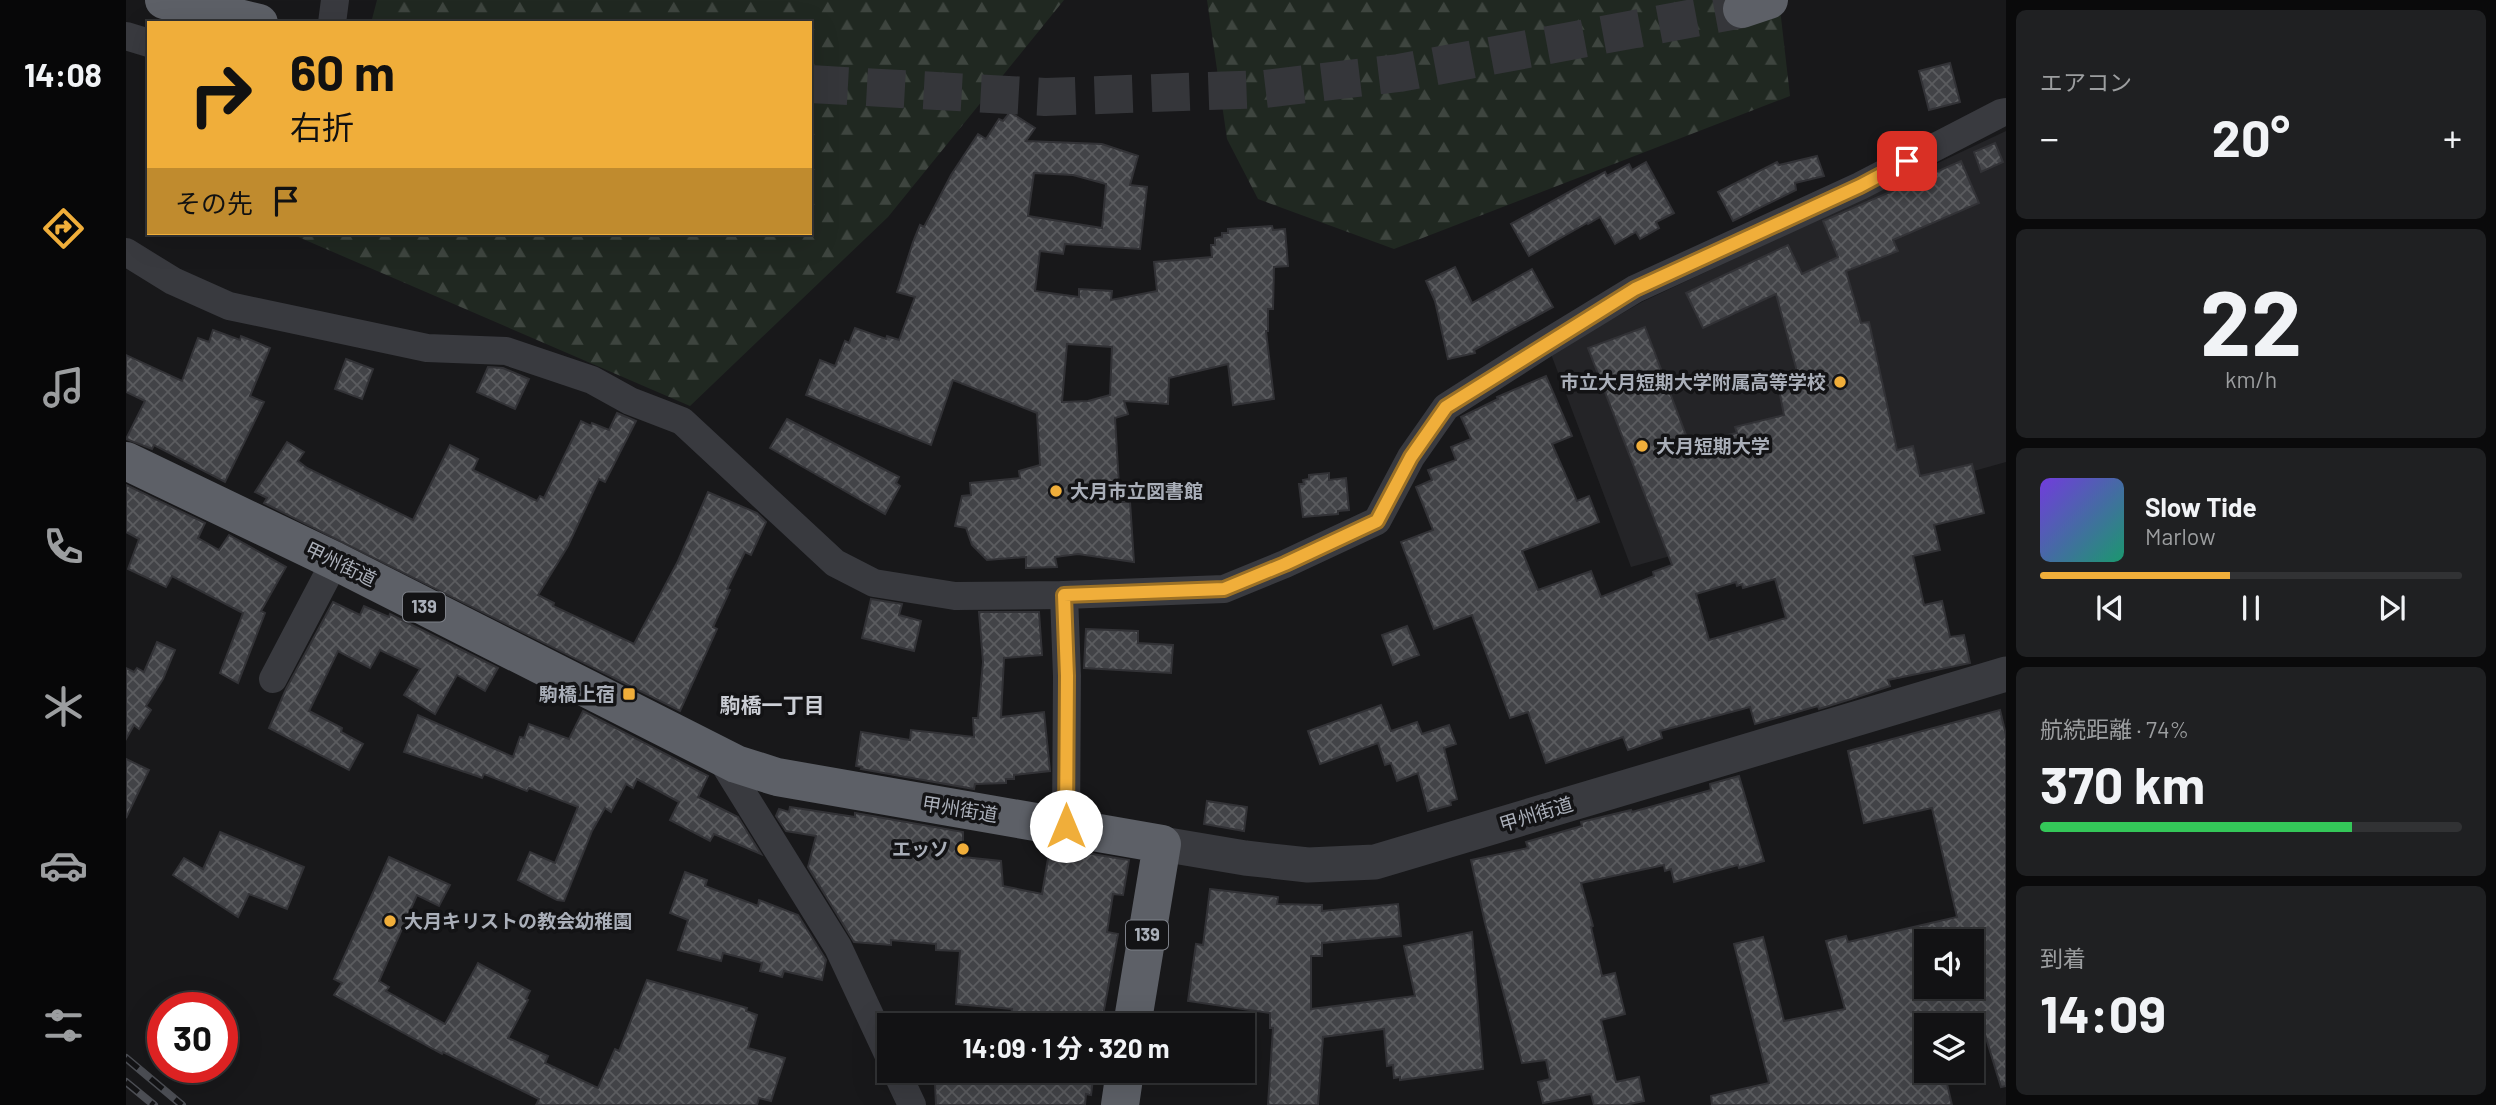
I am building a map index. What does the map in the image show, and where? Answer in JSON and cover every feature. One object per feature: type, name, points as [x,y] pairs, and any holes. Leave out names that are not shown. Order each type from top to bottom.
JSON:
[{"type":"highway","points":[[164,0],[251,21]]},
{"type":"highway","name":"甲州街道","points":[[126,461],[335,561],[720,757],[777,777],[1161,844]]},
{"type":"highway","name":"139","points":[[1134,1013],[1161,844]]},
{"type":"highway","points":[[1120,1105],[1123,1083]]},
{"type":"street","points":[[332,21],[335,0]]},
{"type":"street","points":[[126,36],[147,42]]},
{"type":"street","points":[[126,252],[173,281],[229,306],[427,348],[506,351],[592,380],[630,401],[682,421],[835,563],[874,583],[955,596],[1224,589],[1377,521],[1411,457],[1446,407],[1635,289],[1860,186],[2006,112]]},
{"type":"street","points":[[274,679],[335,561]]},
{"type":"street","points":[[1064,595],[1067,676],[1066,826]]},
{"type":"street","name":"甲州街道","points":[[1161,844],[1308,866],[1375,862],[2006,674]]},
{"type":"street","points":[[720,757],[838,947],[877,1030]]},
{"type":"street","points":[[902,1083],[912,1105]]},
{"type":"street","points":[[1103,1105],[1113,1083]]},
{"type":"street","points":[[1133,1083],[1136,1105]]},
{"type":"shaded area","name":"市立大月短期大学附属高等学校","points":[[2006,131],[2006,462],[1631,567],[1551,354],[1642,302]]},
{"type":"green space","points":[[377,0],[1064,0],[888,217],[690,406],[294,235],[812,235],[812,21],[372,21]]},
{"type":"green space","points":[[1207,0],[1779,0],[1790,96],[1394,249],[1258,199],[1227,139]]},
{"type":"building","points":[[1950,63],[1960,102],[1929,110],[1919,71]]},
{"type":"building","points":[[1010,112],[1035,128],[1026,141],[1102,144],[1138,156],[1130,185],[1147,187],[1140,249],[1065,244],[1063,254],[1040,251],[1035,291],[1079,297],[1079,289],[1112,291],[1111,300],[1157,291],[1154,262],[1212,257],[1211,245],[1215,245],[1215,238],[1222,237],[1222,233],[1228,233],[1228,229],[1272,226],[1273,230],[1285,229],[1288,266],[1274,267],[1273,309],[1268,309],[1266,331],[1274,399],[1233,405],[1228,364],[1169,378],[1168,404],[1124,401],[1128,414],[1115,418],[1120,502],[1130,502],[1134,562],[1078,554],[1055,557],[1057,567],[1026,568],[1026,557],[987,560],[972,545],[966,528],[955,526],[962,496],[971,495],[970,483],[1020,478],[1019,471],[1040,465],[1037,413],[953,380],[931,445],[806,395],[820,360],[835,366],[845,341],[849,343],[855,328],[886,339],[887,336],[899,340],[915,297],[897,292],[920,225],[924,227],[951,175],[978,134],[986,139],[999,119],[1003,121]],"holes":[[[1034,173],[1073,175],[1106,184],[1102,228],[1028,216]],[[1067,344],[1112,347],[1110,395],[1088,401],[1062,402]]]},
{"type":"building","points":[[1995,143],[2003,162],[1981,172],[1974,152]]},
{"type":"building","points":[[1817,156],[1824,176],[1795,183],[1796,190],[1733,221],[1718,192],[1777,162],[1779,165]]},
{"type":"building","points":[[1961,161],[1979,203],[1893,240],[1898,251],[1846,271],[1861,323],[1869,322],[1897,450],[1913,446],[1920,476],[1972,464],[1984,513],[1934,525],[1940,550],[1913,556],[1924,605],[1942,601],[1950,637],[1964,635],[1970,663],[1888,680],[1890,686],[1819,709],[1818,706],[1755,724],[1750,707],[1660,731],[1662,738],[1628,750],[1623,737],[1546,763],[1528,712],[1510,718],[1472,615],[1434,629],[1401,542],[1433,530],[1416,487],[1432,480],[1428,470],[1456,460],[1451,447],[1471,439],[1461,417],[1498,399],[1497,397],[1546,376],[1572,436],[1552,444],[1577,501],[1589,496],[1599,522],[1522,551],[1538,590],[1591,571],[1601,597],[1654,576],[1653,572],[1672,565],[1588,348],[1645,327],[1689,443],[1737,433],[1735,427],[1784,415],[1777,379],[1798,375],[1776,294],[1703,328],[1686,293],[1788,245],[1802,274],[1838,257],[1823,221]],"holes":[[[1775,579],[1786,618],[1709,640],[1696,594],[1736,582],[1737,586],[1742,584],[1743,588]]]},
{"type":"building","points":[[1646,162],[1674,213],[1656,222],[1659,228],[1640,239],[1636,232],[1615,244],[1600,217],[1529,256],[1511,224],[1605,172],[1607,176],[1629,164],[1632,170]]},
{"type":"building","points":[[1455,267],[1472,303],[1532,269],[1553,307],[1474,350],[1475,353],[1448,359],[1435,301],[1426,281]]},
{"type":"building","points":[[213,330],[240,340],[241,336],[270,348],[250,396],[264,402],[225,482],[154,445],[152,449],[126,439],[145,401],[126,392],[126,355],[182,381],[198,338],[209,342]]},
{"type":"building","points":[[346,359],[373,369],[362,399],[335,389]]},
{"type":"building","points":[[488,367],[503,368],[529,379],[515,409],[477,392]]},
{"type":"building","points":[[617,413],[636,421],[605,482],[599,479],[568,546],[538,595],[554,603],[553,606],[634,644],[678,561],[708,492],[757,513],[766,522],[751,555],[745,552],[727,589],[730,590],[713,627],[717,629],[680,711],[264,503],[267,498],[255,492],[287,442],[304,452],[298,461],[307,468],[413,520],[450,445],[478,459],[473,470],[537,501],[540,496],[544,498],[581,421],[609,430]]},
{"type":"building","points":[[787,419],[899,477],[896,483],[900,486],[885,514],[770,448]]},
{"type":"building","points":[[1329,473],[1329,480],[1346,478],[1349,510],[1338,511],[1338,514],[1303,517],[1299,484],[1304,484],[1303,480],[1309,479],[1309,475]]},
{"type":"building","points":[[126,485],[205,523],[198,538],[219,550],[229,535],[286,567],[261,611],[265,613],[238,683],[220,673],[243,613],[172,576],[166,587],[128,569],[139,539],[126,532]]},
{"type":"building","points":[[871,599],[902,604],[899,615],[921,621],[914,651],[862,638]]},
{"type":"building","points":[[333,602],[360,615],[364,606],[389,617],[390,614],[498,668],[485,691],[457,675],[435,714],[404,695],[420,669],[380,650],[370,668],[338,651],[309,711],[342,728],[341,732],[363,744],[349,770],[269,728],[286,689]]},
{"type":"building","points":[[979,612],[1039,612],[1042,655],[1004,658],[1001,717],[1044,712],[1050,771],[1014,775],[1014,779],[1006,779],[1006,783],[975,784],[974,789],[856,766],[861,732],[910,740],[911,730],[974,737],[973,718],[978,718],[983,662]]},
{"type":"building","points":[[1407,626],[1419,655],[1393,665],[1382,635]]},
{"type":"building","points":[[1086,629],[1138,631],[1138,643],[1173,645],[1171,673],[1084,668]]},
{"type":"building","points":[[157,642],[175,650],[163,679],[146,706],[151,710],[139,729],[134,725],[126,739],[126,668],[134,672],[137,668],[144,672]]},
{"type":"building","points":[[1381,705],[1391,731],[1417,722],[1422,734],[1449,725],[1456,744],[1444,748],[1457,799],[1450,801],[1451,805],[1428,811],[1418,773],[1397,781],[1391,763],[1385,765],[1378,743],[1320,764],[1308,731]]},
{"type":"building","points":[[2000,710],[2006,735],[2006,1086],[2001,1087],[1984,1031],[1984,1013],[1914,1013],[1914,1083],[1947,1083],[1952,1105],[1712,1105],[1711,1096],[1769,1083],[1734,944],[1763,937],[1784,1021],[1845,1009],[1826,941],[1846,936],[1848,942],[1957,917],[1932,808],[1864,823],[1848,751]]},
{"type":"building","points":[[583,711],[708,776],[698,797],[738,817],[761,854],[714,834],[710,841],[670,820],[679,802],[637,779],[633,788],[626,784],[611,812],[605,808],[592,831],[564,901],[557,900],[518,880],[530,852],[555,863],[578,807],[529,788],[527,791],[484,774],[482,778],[404,752],[418,715],[513,757],[520,737],[524,738],[529,724],[569,739]]},
{"type":"building","points":[[126,759],[149,770],[126,818]]},
{"type":"building","points":[[1739,776],[1764,861],[1674,882],[1671,869],[1665,871],[1664,865],[1581,883],[1593,926],[1591,927],[1602,976],[1615,973],[1625,1014],[1601,1020],[1616,1082],[1639,1077],[1644,1101],[1625,1105],[1594,1105],[1591,1094],[1543,1103],[1538,1082],[1550,1079],[1546,1060],[1522,1063],[1471,860],[1528,848],[1526,842],[1582,826],[1581,822],[1631,810],[1632,812],[1711,790],[1710,784]]},
{"type":"building","points":[[1207,801],[1247,807],[1244,831],[1204,824]]},
{"type":"building","points":[[790,807],[855,817],[855,813],[963,832],[963,857],[1001,861],[1003,886],[1042,894],[1050,847],[1129,860],[1123,895],[1113,894],[1107,932],[1118,934],[1103,1013],[1011,1013],[1012,1009],[956,1004],[960,951],[936,950],[936,944],[891,940],[891,945],[854,942],[808,867],[816,836],[786,831],[776,816],[779,809],[789,812]]},
{"type":"building","points":[[220,832],[304,867],[287,909],[249,894],[238,917],[173,875],[184,858],[203,869]]},
{"type":"building","points":[[389,857],[450,885],[439,906],[417,895],[379,981],[389,987],[386,991],[445,1024],[478,963],[530,991],[508,1038],[548,1056],[545,1063],[598,1088],[615,1049],[619,1051],[647,980],[747,1008],[746,1011],[757,1015],[748,1048],[785,1058],[771,1101],[759,1098],[757,1105],[536,1105],[539,1099],[443,1052],[442,1054],[334,995],[342,983],[334,979]]},
{"type":"building","points":[[685,872],[707,880],[705,886],[758,906],[759,900],[798,915],[826,960],[822,980],[784,971],[782,977],[760,971],[762,963],[723,953],[721,961],[678,950],[688,920],[670,913]]},
{"type":"building","points":[[1210,889],[1278,897],[1277,904],[1322,905],[1322,911],[1398,904],[1401,936],[1322,943],[1322,956],[1311,956],[1311,1009],[1415,996],[1404,946],[1472,932],[1483,1069],[1400,1080],[1400,1077],[1394,1078],[1393,1065],[1387,1066],[1384,1029],[1323,1037],[1318,1105],[1268,1105],[1273,1028],[1270,1028],[1270,1013],[1188,1001],[1196,944],[1203,945]]},
{"type":"building","points":[[1092,1083],[1091,1095],[1086,1094],[1085,1105],[936,1105],[935,1084]]},
{"type":"tunnel","points":[[812,84],[1045,97],[1265,89],[1399,73],[1742,9]]},
{"type":"railway","points":[[126,1058],[182,1105]]},
{"type":"railway","points":[[126,1082],[154,1105]]},
{"type":"place","name":"市立大月短期大学附属高等学校","points":[[1840,382]]},
{"type":"place","name":"大月短期大学","points":[[1642,446]]},
{"type":"place","name":"大月市立図書館","points":[[1056,491]]},
{"type":"place","name":"駒橋上宿","points":[[629,694]]},
{"type":"place","name":"エッソ","points":[[963,849]]},
{"type":"place","name":"大月キリストの教会幼稚園","points":[[390,921]]},
{"type":"district","name":"駒橋一丁目","points":[[772,706]]},
{"type":"route","points":[[1066,826],[1067,676],[1064,595],[1224,589],[1377,521],[1411,457],[1446,407],[1635,289],[1860,186],[1907,161]]}]
